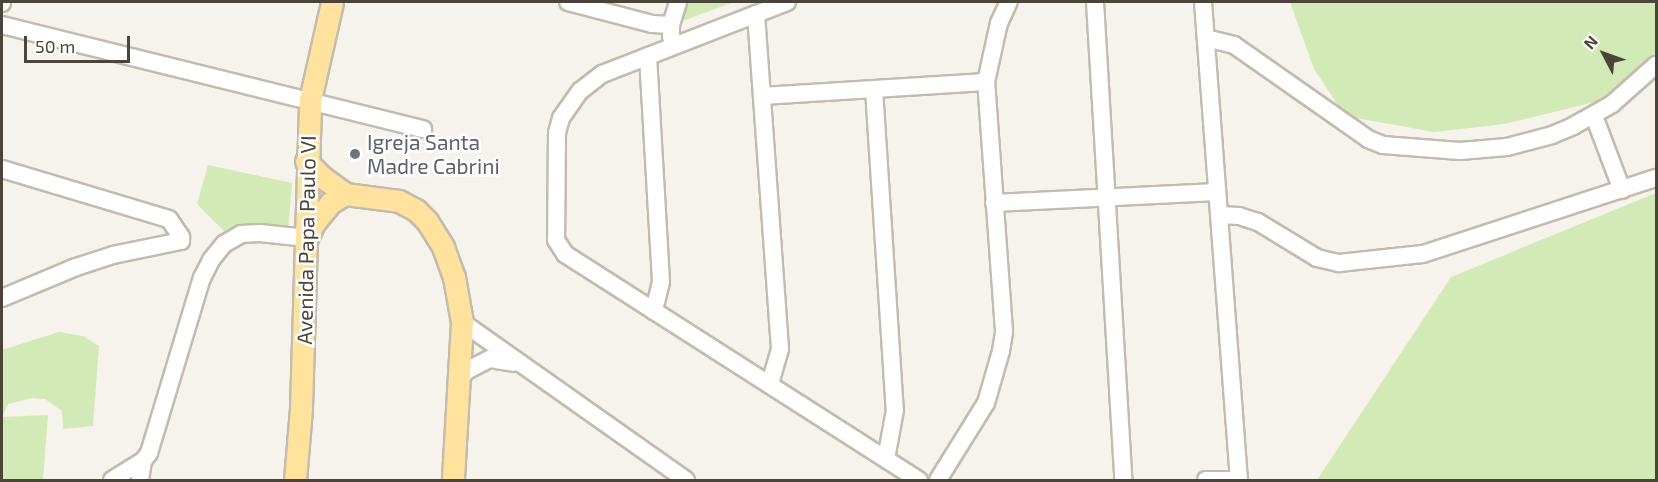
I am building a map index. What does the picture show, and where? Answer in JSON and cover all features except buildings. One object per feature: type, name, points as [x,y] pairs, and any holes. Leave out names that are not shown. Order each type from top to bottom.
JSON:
[{"type":"main road","name":"Avenida Papa Paulo VI","points":[[295,480],[301,408],[307,238],[306,161],[310,100],[332,2]]},
{"type":"main road","points":[[306,161],[322,177],[345,194],[399,201],[416,210],[427,221],[443,247],[454,277],[462,322],[453,480]]},
{"type":"main road","points":[[307,238],[314,223],[330,203],[345,194]]},
{"type":"street","points":[[568,2],[652,24],[671,25]]},
{"type":"street","points":[[672,46],[671,25],[678,2]]},
{"type":"street","points":[[787,2],[593,79],[580,91],[561,118],[556,139],[555,235],[565,254],[919,480]]},
{"type":"street","points":[[938,480],[986,404],[999,361],[1004,331],[986,82],[999,23],[1010,2]]},
{"type":"street","points":[[1095,2],[1123,480]]},
{"type":"street","points":[[1203,2],[1239,480],[1206,480]]},
{"type":"street","points":[[756,14],[780,349],[770,385]]},
{"type":"street","points":[[2,25],[423,129]]},
{"type":"street","points":[[1206,38],[1234,45],[1360,134],[1383,145],[1460,151],[1507,147],[1552,135],[1594,116],[1630,91],[1656,65]]},
{"type":"street","points":[[648,56],[661,282],[654,311]]},
{"type":"street","points":[[762,96],[986,82]]},
{"type":"street","points":[[874,89],[895,411],[886,459]]},
{"type":"street","points":[[1594,116],[1622,190]]},
{"type":"street","points":[[2,169],[169,219],[176,226],[181,237],[181,241],[113,255],[76,267],[2,298]]},
{"type":"street","points":[[1219,215],[1239,216],[1258,222],[1317,258],[1339,263],[1422,254],[1656,178]]},
{"type":"street","points":[[994,203],[1217,192]]},
{"type":"street","points":[[112,480],[143,460],[148,453],[202,279],[211,260],[224,244],[241,234],[260,233],[307,238]]},
{"type":"street","points":[[462,322],[521,366],[686,480]]},
{"type":"street","points":[[459,381],[466,371],[490,359],[503,359],[521,366]]},
{"type":"street","points":[[140,480],[143,460]]},
{"type":"green space","points":[[682,2],[734,2],[677,23]]},
{"type":"green space","points":[[1290,2],[1656,2],[1656,52],[1599,101],[1504,124],[1434,132],[1345,116],[1314,69]]},
{"type":"green space","points":[[208,165],[292,183],[288,231],[254,227],[224,231],[197,204]]},
{"type":"green space","points":[[1656,193],[1656,480],[1317,480],[1451,277]]},
{"type":"green space","points":[[59,332],[83,336],[99,346],[93,426],[63,429],[62,411],[45,399],[32,398],[8,404],[2,417],[2,350]]},
{"type":"green space","points":[[48,415],[43,480],[2,480],[2,417]]},
{"type":"place","name":"Igreja Santa Madre Cabrini","points":[[355,154]]}]
